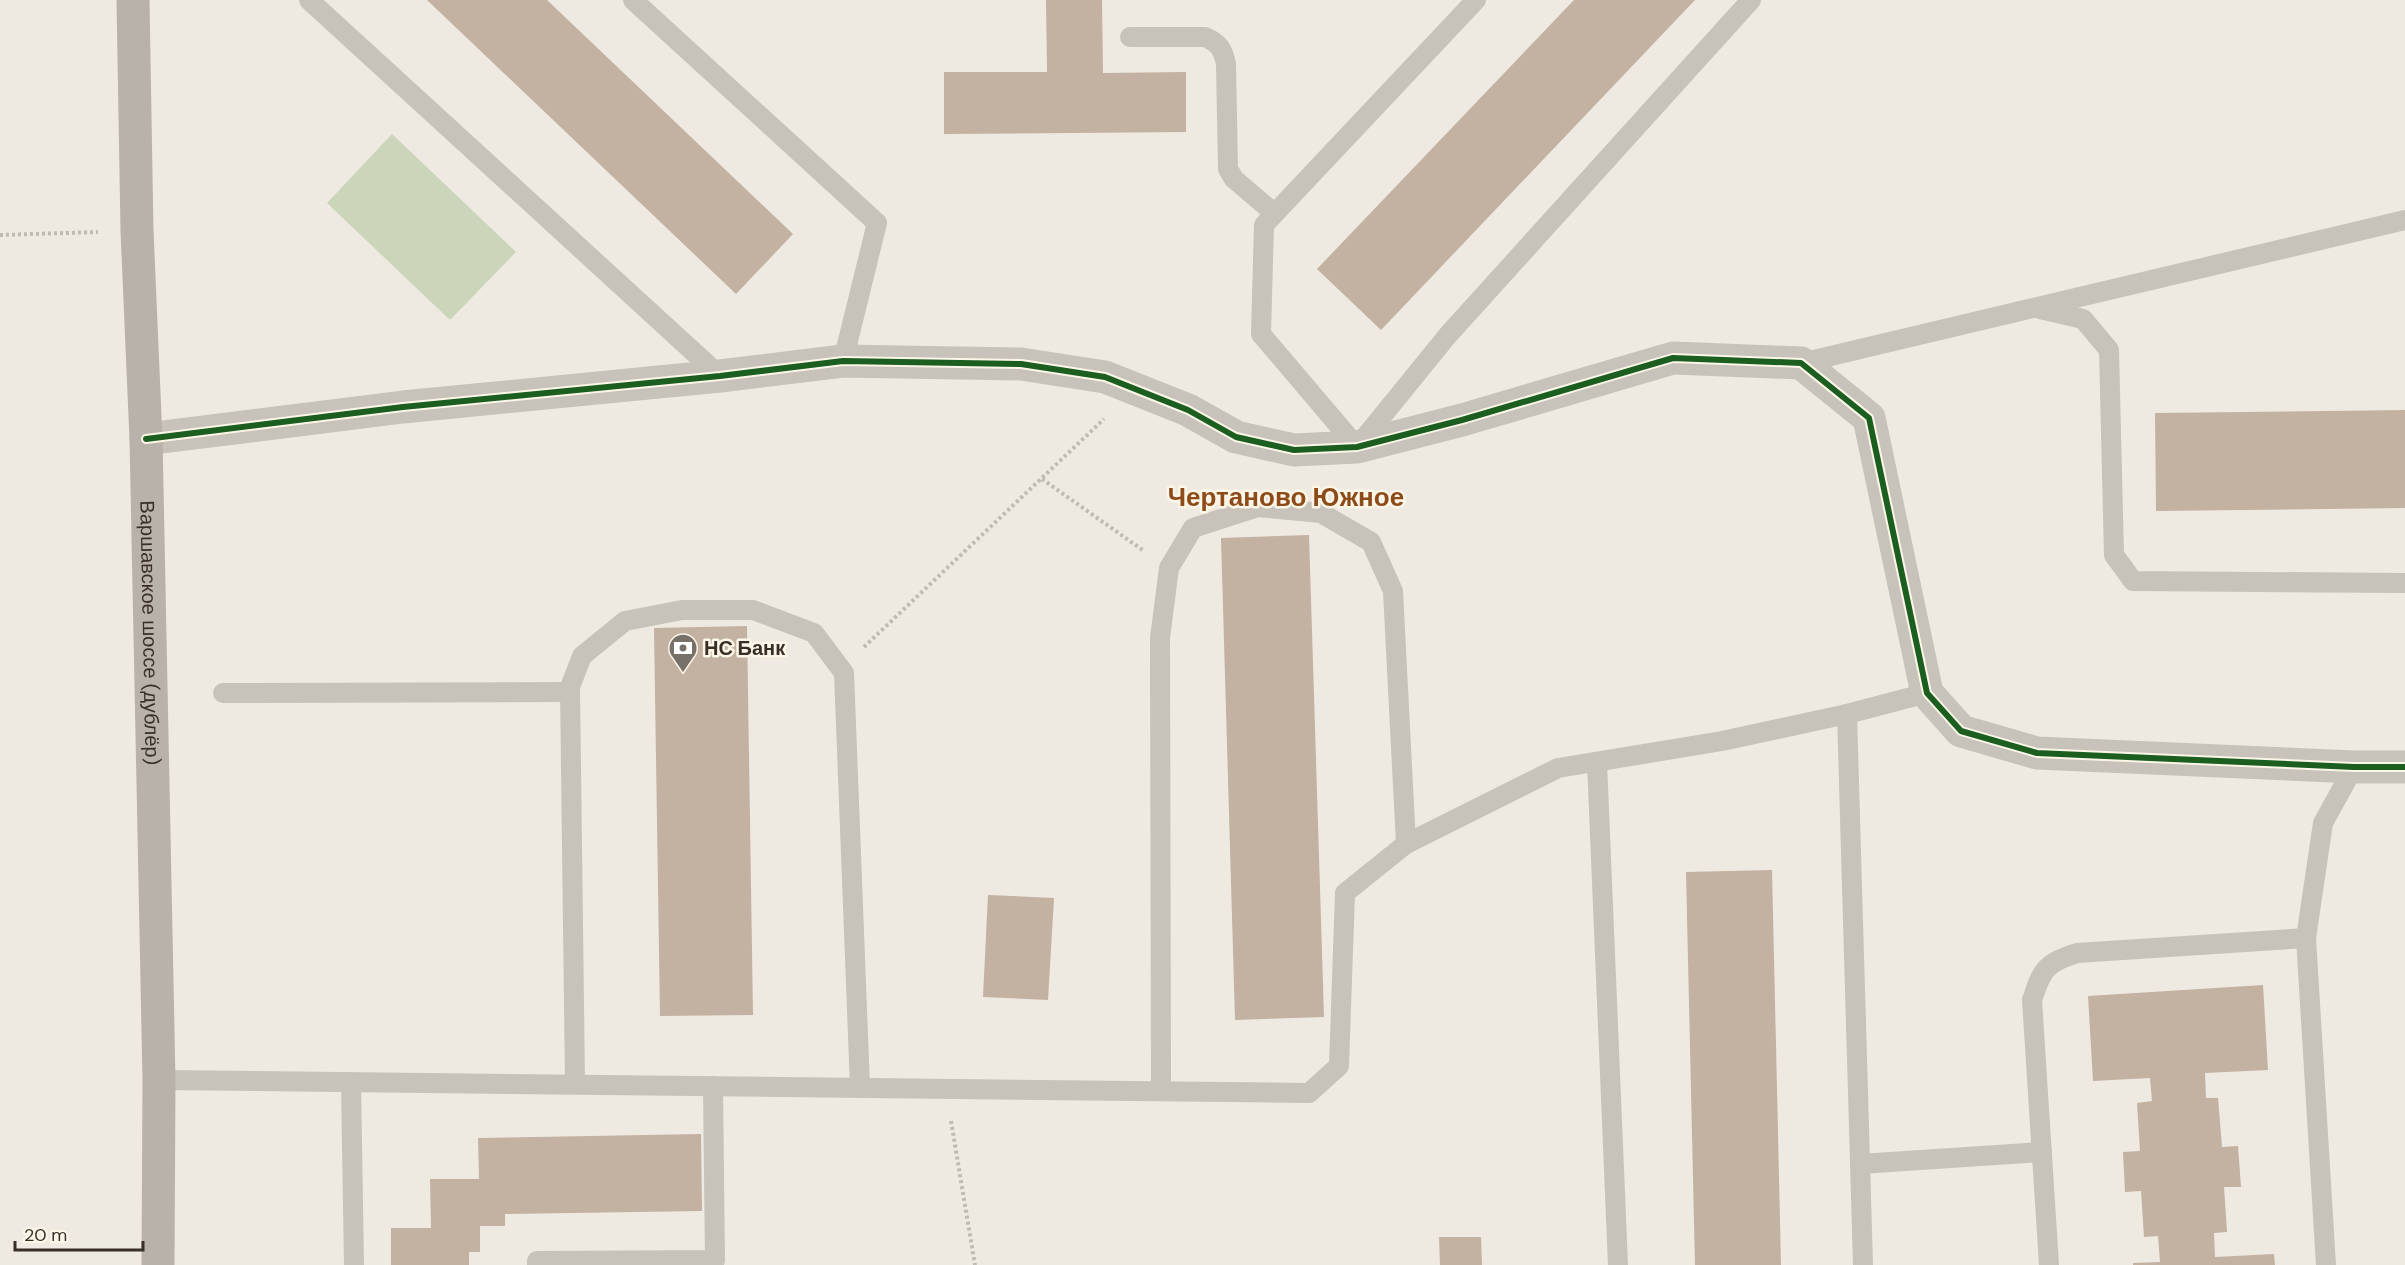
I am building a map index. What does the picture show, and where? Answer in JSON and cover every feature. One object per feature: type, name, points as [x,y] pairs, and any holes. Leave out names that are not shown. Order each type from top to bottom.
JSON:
[{"type":"main road","name":"Варшавское шоссе (дублёр)","points":[[133,0],[137,231],[146,439],[159,1080],[158,1265]]},
{"type":"street","points":[[146,439],[403,407],[720,376],[843,361],[1021,364],[1105,377],[1188,410],[1236,436],[1294,450],[1357,447],[1462,420],[1673,358],[1801,363],[1869,418],[1927,693],[1961,731],[2037,753],[2354,767],[2405,766]]},
{"type":"lane","points":[[309,0],[720,376]]},
{"type":"lane","points":[[633,0],[877,223],[843,361]]},
{"type":"lane","points":[[1476,0],[1264,225],[1261,334],[1357,447],[1448,335],[1751,0]]},
{"type":"lane","points":[[1130,37],[1205,36],[1223,50],[1226,64],[1228,169],[1234,179],[1274,213]]},
{"type":"lane","points":[[1801,363],[2405,220]]},
{"type":"lane","points":[[2034,308],[2084,319],[2109,350],[2114,555],[2133,581],[2405,583]]},
{"type":"lane","points":[[1161,1091],[1160,638],[1169,568],[1193,528],[1258,507],[1321,513],[1371,542],[1393,591],[1406,844]]},
{"type":"lane","points":[[574,1084],[570,692],[582,656],[625,621],[682,610],[753,610],[814,633],[844,673],[860,1087]]},
{"type":"lane","points":[[223,693],[570,692]]},
{"type":"lane","points":[[159,1080],[1309,1093],[1339,1066],[1345,893],[1406,844],[1558,768],[1722,741],[1847,714],[1927,693]]},
{"type":"lane","points":[[1847,714],[1863,1265]]},
{"type":"lane","points":[[1597,762],[1618,1265]]},
{"type":"lane","points":[[2326,1265],[2306,938],[2323,823],[2354,767]]},
{"type":"lane","points":[[2049,1265],[2032,1000],[2040,975],[2056,960],[2077,953],[2306,938]]},
{"type":"lane","points":[[351,1082],[354,1265]]},
{"type":"lane","points":[[537,1265],[537,1261],[715,1260],[712,1086]]},
{"type":"lane","points":[[1860,1164],[2042,1152]]},
{"type":"path","points":[[0,235],[137,231]]},
{"type":"path","points":[[841,669],[1135,389]]},
{"type":"path","points":[[1042,479],[1169,568]]},
{"type":"path","points":[[945,1088],[975,1265]]},
{"type":"green space","points":[[392,134],[516,252],[450,320],[327,203]]},
{"type":"building","points":[[427,0],[547,0],[793,234],[736,294]]},
{"type":"building","points":[[1046,0],[1102,0],[1103,73],[1186,72],[1186,132],[944,134],[944,72],[1047,72]]},
{"type":"building","points":[[1574,0],[1695,0],[1381,330],[1317,269]]},
{"type":"building","points":[[2405,410],[2405,508],[2156,511],[2155,413]]},
{"type":"building","points":[[1309,535],[1324,1017],[1235,1020],[1221,538]]},
{"type":"building","points":[[747,626],[753,1015],[660,1016],[654,628]]},
{"type":"building","points":[[1772,870],[1781,1265],[1695,1265],[1686,872]]},
{"type":"building","points":[[988,895],[1054,898],[1048,1000],[983,997]]},
{"type":"building","points":[[2263,985],[2268,1070],[2205,1073],[2206,1098],[2218,1098],[2222,1147],[2238,1146],[2241,1187],[2224,1187],[2227,1232],[2214,1233],[2215,1257],[2274,1254],[2275,1265],[2133,1265],[2133,1263],[2160,1262],[2158,1236],[2144,1237],[2141,1191],[2125,1192],[2123,1152],[2140,1151],[2137,1103],[2152,1101],[2150,1078],[2093,1081],[2088,996]]},
{"type":"building","points":[[701,1134],[702,1211],[505,1214],[505,1226],[480,1226],[480,1252],[469,1252],[469,1265],[391,1265],[391,1228],[431,1228],[430,1179],[479,1179],[478,1138]]},
{"type":"building","points":[[1439,1237],[1481,1237],[1482,1265],[1440,1265]]},
{"type":"cycle path","points":[[146,439],[403,407],[720,376],[843,361],[1021,364],[1105,377],[1188,410],[1236,437],[1294,450],[1357,447],[1462,420],[1673,358],[1801,363],[1869,418],[1927,693],[1961,731],[2037,753],[2354,767],[2405,767]]},
{"type":"place","name":"НС Банк","points":[[683,674]]},
{"type":"district","name":"Чертаново Южное","points":[[1286,497]]}]
